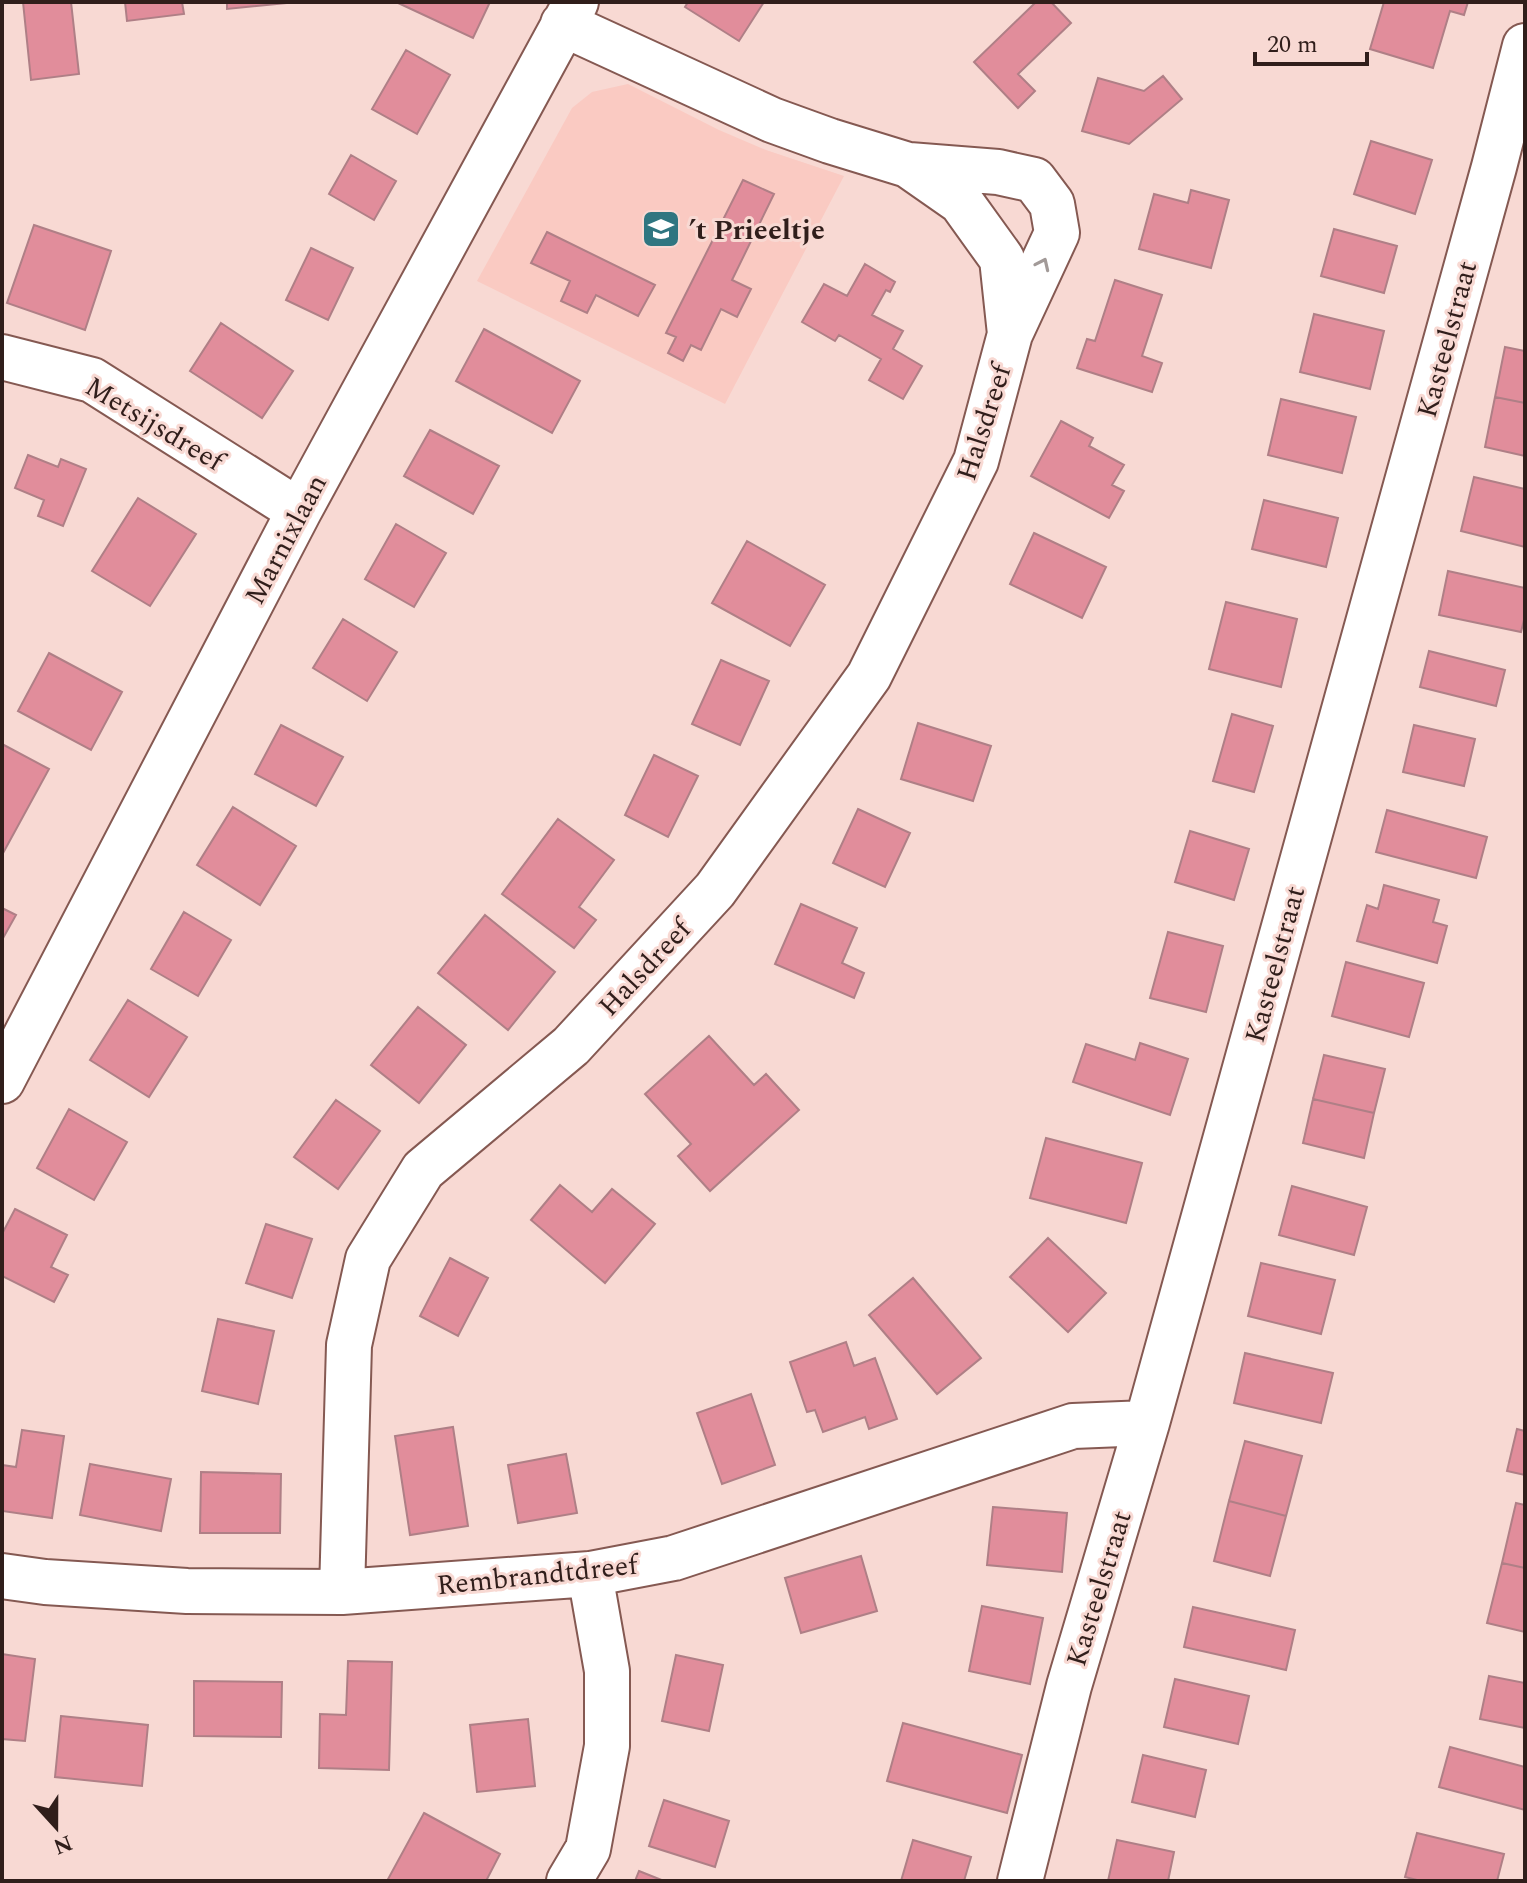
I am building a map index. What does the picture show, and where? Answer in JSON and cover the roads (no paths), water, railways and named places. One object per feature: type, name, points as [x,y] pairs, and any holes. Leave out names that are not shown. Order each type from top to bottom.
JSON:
[{"type":"street","name":"Halsdreef","points":[[342,1592],[349,1345],[368,1259],[423,1170],[571,1046],[715,890],[869,676],[976,461],[1010,334],[1057,233],[1052,204],[1034,180],[998,172],[908,165],[830,141],[772,120],[569,13]]},
{"type":"street","name":"Marnixlaan","points":[[2,1081],[299,511],[569,13]]},
{"type":"street","name":"Kasteelstraat","points":[[1020,1881],[1069,1686],[1510,171],[1525,46]]},
{"type":"street","name":"Halsdreef","points":[[908,165],[961,202],[1002,259],[1010,334]]},
{"type":"street","name":"Metsijsdreef","points":[[2,357],[92,380],[299,511]]},
{"type":"street","name":"Rembrandtdreef","points":[[2,1576],[45,1582],[187,1591],[342,1592],[590,1574],[674,1558],[1073,1426],[1147,1423]]},
{"type":"street","points":[[569,1881],[588,1849],[607,1746],[607,1671],[590,1574]]},
{"type":"place","name":"’t Prieeltje","points":[[661,229]]}]
